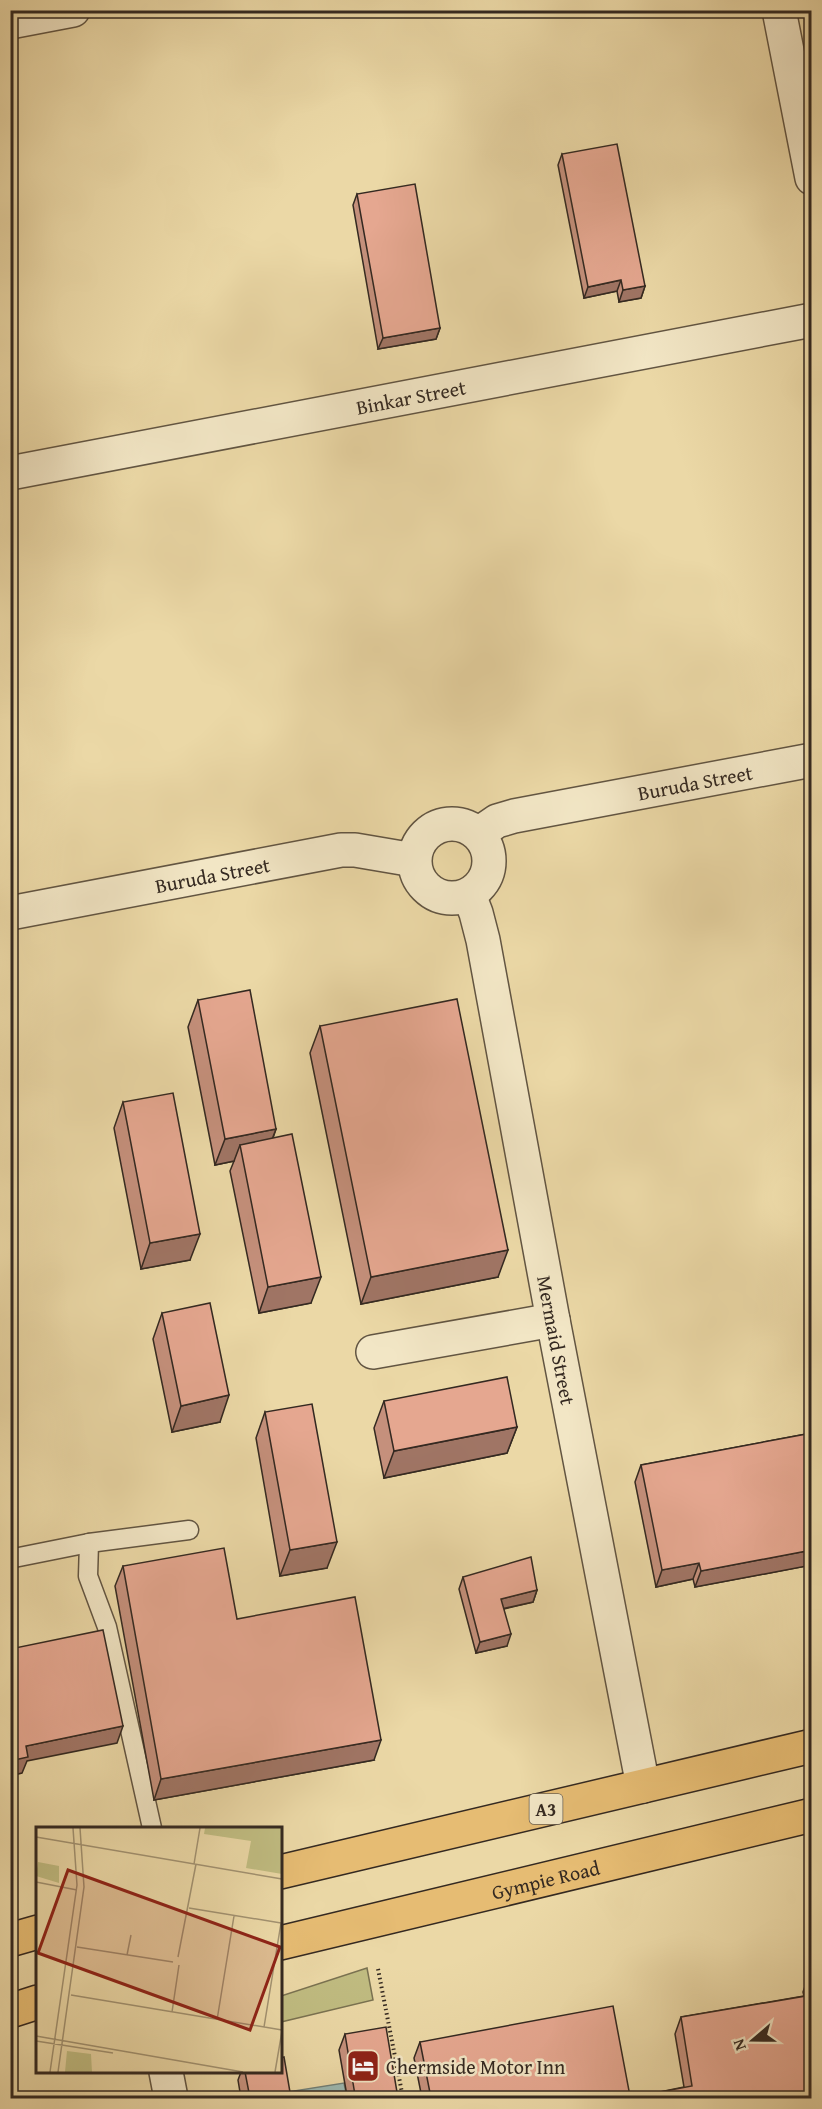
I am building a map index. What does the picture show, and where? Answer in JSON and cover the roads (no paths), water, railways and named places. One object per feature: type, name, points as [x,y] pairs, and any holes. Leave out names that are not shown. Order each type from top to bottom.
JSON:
[{"type":"highway","name":"A3","points":[[282,1872],[812,1746]]},
{"type":"highway","name":"Gympie Road","points":[[282,1943],[812,1815]]},
{"type":"highway","points":[[10,1940],[36,1933]]},
{"type":"highway","points":[[10,2011],[36,2003]]},
{"type":"street","points":[[10,22],[73,10]]},
{"type":"street","points":[[779,10],[812,178]]},
{"type":"street","name":"Binkar Street","points":[[10,473],[812,320]]},
{"type":"street","name":"Buruda Street","points":[[478,834],[498,821],[514,816],[812,760]]},
{"type":"street","points":[[455,824],[467,827],[478,834],[485,843],[489,855],[489,866],[479,887],[469,895],[457,899],[444,898],[432,893],[422,885],[416,873],[414,861],[423,837],[437,827],[455,824]]},
{"type":"street","name":"Buruda Street","points":[[10,913],[341,850],[355,850],[414,861]]},
{"type":"street","name":"Mermaid Street","points":[[469,895],[483,940],[553,1320],[643,1786]]},
{"type":"street","points":[[373,1352],[553,1320]]},
{"type":"street","points":[[166,2073],[171,2098]]},
{"type":"lane","points":[[14,1558],[89,1543],[189,1530]]},
{"type":"lane","points":[[89,1543],[88,1576],[107,1627],[152,1827]]},
{"type":"water","points":[[344,2083],[347,2098],[282,2098],[281,2093]]},
{"type":"place","name":"Chermside Motor Inn","points":[[363,2066]]}]
